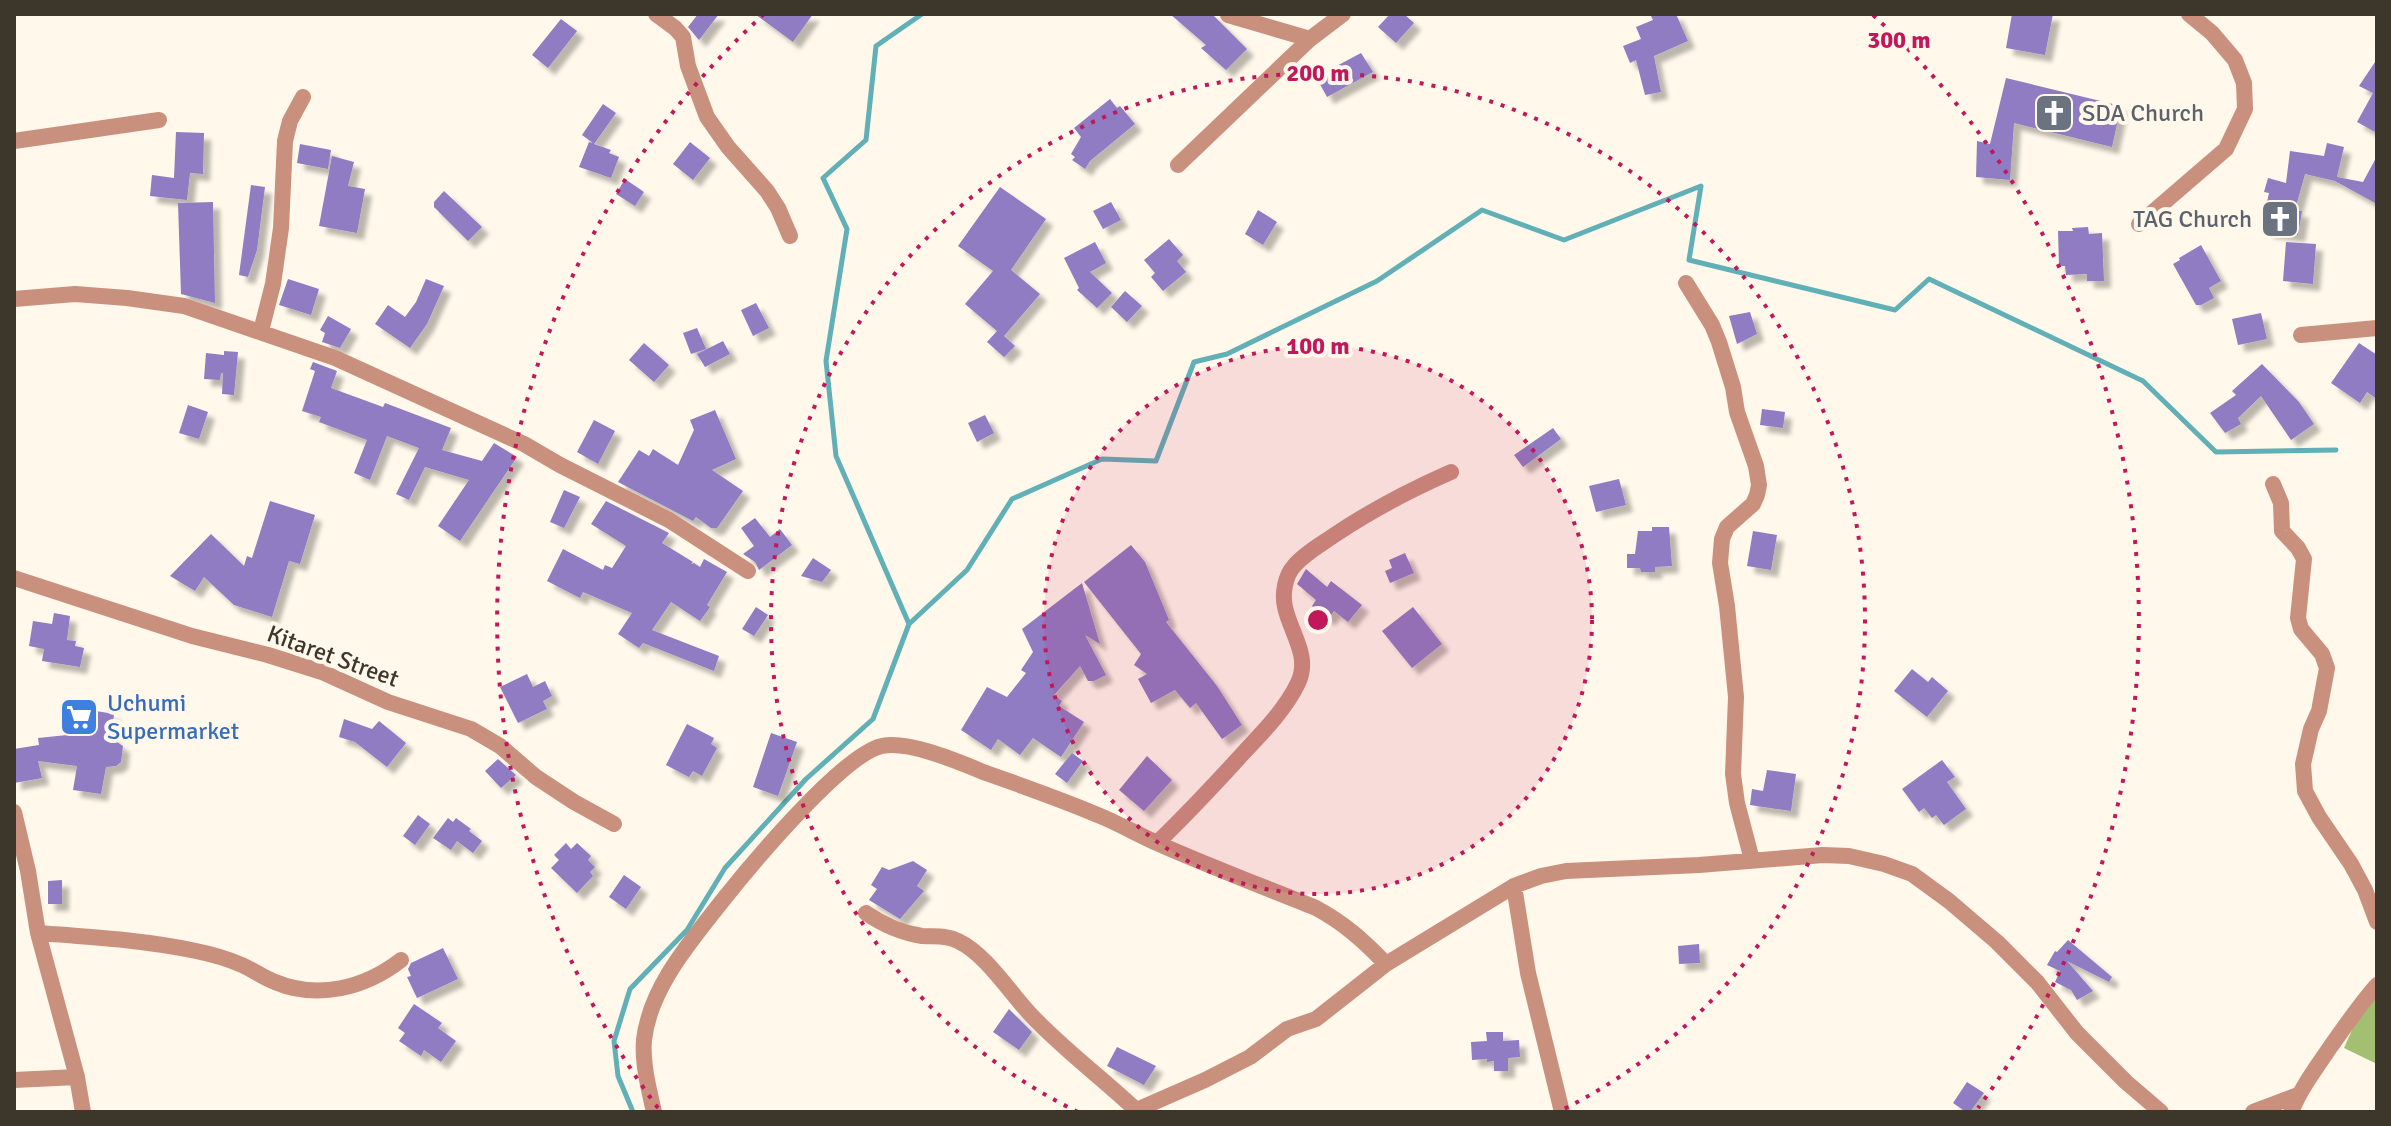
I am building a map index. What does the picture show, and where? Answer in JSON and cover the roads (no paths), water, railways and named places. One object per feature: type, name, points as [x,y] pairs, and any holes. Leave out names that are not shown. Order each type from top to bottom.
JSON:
[{"type":"street","points":[[656,14],[683,37],[688,66],[707,117],[728,147],[767,191],[790,236]]},
{"type":"street","points":[[1178,165],[1310,39],[1343,14]]},
{"type":"street","points":[[2139,224],[2226,149],[2245,109],[2244,83],[2235,60],[2212,33],[2189,14]]},
{"type":"street","points":[[1228,15],[1310,39]]},
{"type":"street","points":[[261,331],[273,284],[281,228],[285,141],[290,121],[303,97]]},
{"type":"street","points":[[14,141],[159,120]]},
{"type":"street","points":[[1686,283],[1719,342],[1759,485],[1753,504],[1727,527],[1722,539],[1720,563],[1736,697],[1733,774],[1752,860]]},
{"type":"street","points":[[14,299],[75,294],[184,306],[335,358],[524,444],[669,520],[748,571]]},
{"type":"street","points":[[2301,335],[2377,328]]},
{"type":"street","points":[[1157,843],[1211,790],[1263,731],[1286,704],[1299,681],[1303,669],[1302,655],[1284,603],[1286,580],[1292,568],[1348,526],[1393,499],[1451,472]]},
{"type":"street","points":[[2273,484],[2281,503],[2282,531],[2304,559],[2298,618],[2301,629],[2322,654],[2327,668],[2319,711],[2311,729],[2303,764],[2305,791],[2351,864],[2377,922]]},
{"type":"street","name":"Kitaret Street","points":[[14,578],[192,636],[322,672],[388,702],[471,729],[500,746],[536,777],[614,824]]},
{"type":"street","points":[[654,1112],[644,1042],[651,1006],[666,980],[692,940],[745,872],[815,796],[849,764],[882,746],[902,747],[961,761],[1105,818],[1157,843],[1316,908],[1360,937],[1386,964]]},
{"type":"street","points":[[14,812],[38,933],[77,1077],[83,1112]]},
{"type":"street","points":[[866,913],[887,925],[918,935],[947,937],[970,948],[1032,1017],[1134,1111],[1205,1080],[1250,1057],[1287,1029],[1316,1019],[1386,964],[1514,886],[1541,876],[1566,871],[1849,856],[1912,874],[1997,942],[2037,982],[2077,1033],[2161,1112]]},
{"type":"street","points":[[1514,886],[1528,973],[1562,1112]]},
{"type":"street","points":[[38,933],[101,937],[195,951],[242,965],[275,982],[303,991],[347,988],[376,976],[401,960]]},
{"type":"street","points":[[2291,1112],[2298,1095],[2377,985]]},
{"type":"street","points":[[14,1080],[77,1077]]},
{"type":"street","points":[[2253,1112],[2298,1095]]},
{"type":"waterway","points":[[633,1112],[618,1076],[614,1041],[630,989],[687,930],[725,868],[806,779],[873,719],[909,624],[836,456],[826,361],[847,229],[823,178],[866,140],[876,46],[922,14]]},
{"type":"waterway","points":[[909,624],[967,570],[1012,499],[1102,459],[1156,461],[1194,362],[1227,354],[1377,281],[1482,210],[1564,240],[1701,186],[1689,260],[1895,310],[1929,279],[2143,381],[2216,452],[2336,450]]},
{"type":"place","name":"SDA Church","points":[[2054,113]]},
{"type":"place","name":"TAG Church","points":[[2280,219]]},
{"type":"place","name":"Uchumi Supermarket","points":[[79,717]]}]
